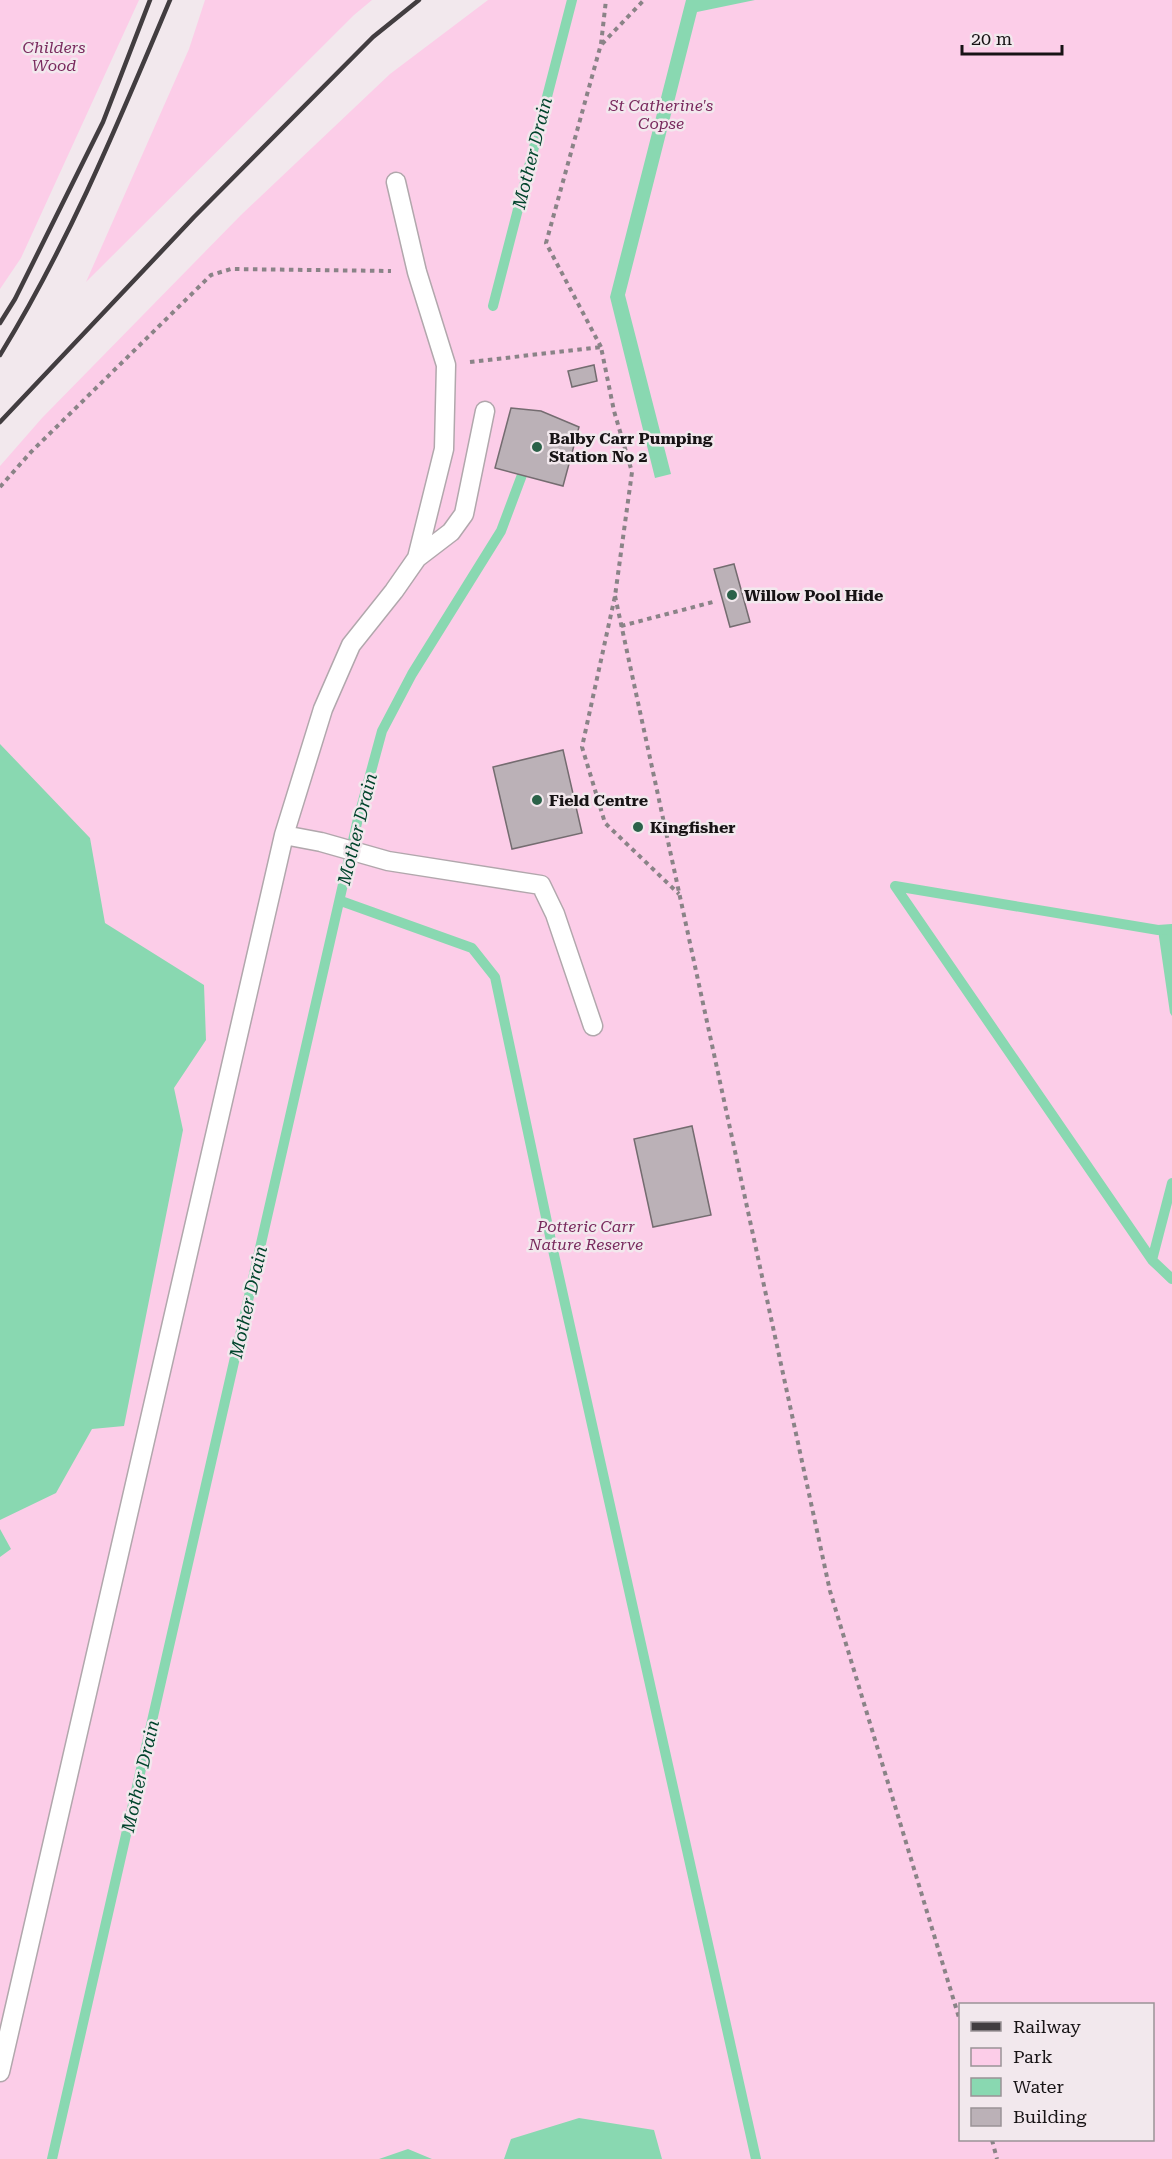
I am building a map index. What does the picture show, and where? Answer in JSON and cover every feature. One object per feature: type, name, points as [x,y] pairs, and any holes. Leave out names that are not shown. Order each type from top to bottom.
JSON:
[{"type":"lane","points":[[396,182],[417,272],[446,365],[444,449],[417,558]]},
{"type":"lane","points":[[0,2073],[284,835],[323,709],[351,645],[417,558],[451,532],[464,514],[485,411]]},
{"type":"lane","points":[[284,835],[321,842],[388,861],[541,885],[555,914],[593,1026]]},
{"type":"path","points":[[606,0],[602,45],[546,243],[601,347],[614,411],[632,472],[615,596],[582,747],[605,823],[679,894]]},
{"type":"path","points":[[602,45],[644,0]]},
{"type":"path","points":[[0,487],[31,452],[212,275],[231,269],[417,272]]},
{"type":"path","points":[[446,365],[601,347]]},
{"type":"path","points":[[615,596],[830,1591],[959,2018]]},
{"type":"path","points":[[621,626],[713,602]]},
{"type":"path","points":[[992,2141],[997,2159]]},
{"type":"green space","name":"Childers Wood","points":[[0,0],[139,0],[21,258],[0,289]]},
{"type":"green space","points":[[205,0],[372,0],[354,15],[86,282],[189,49]]},
{"type":"green space","name":"Potteric Carr Nature Reserve","points":[[488,0],[1172,0],[1172,2159],[0,2159],[0,466],[42,418],[241,215],[390,74]]},
{"type":"water","points":[[686,0],[755,0],[697,12],[625,295],[671,474],[655,478],[610,297]]},
{"type":"water","points":[[0,744],[90,838],[105,923],[204,985],[206,1040],[174,1088],[183,1130],[124,1426],[92,1429],[56,1493],[0,1520]]},
{"type":"water","points":[[1172,929],[1172,1016],[1158,930]]},
{"type":"water","points":[[0,1529],[11,1549],[0,1557]]},
{"type":"water","points":[[579,2118],[654,2130],[662,2159],[504,2159],[511,2139]]},
{"type":"water","points":[[408,2149],[432,2159],[379,2159]]},
{"type":"building","points":[[594,365],[597,381],[572,387],[568,371]]},
{"type":"building","name":"Balby Carr Pumping Station No 2","points":[[511,408],[541,411],[579,427],[563,486],[495,468]]},
{"type":"building","name":"Willow Pool Hide","points":[[734,564],[750,622],[730,627],[714,569]]},
{"type":"building","name":"Field Centre","points":[[563,750],[582,833],[512,849],[493,767]]},
{"type":"building","points":[[692,1126],[711,1215],[653,1227],[634,1139]]},
{"type":"waterway","name":"Mother Drain","points":[[493,306],[572,0]]},
{"type":"waterway","name":"Mother Drain","points":[[52,2159],[357,823],[382,731],[412,674],[501,531],[522,475]]},
{"type":"waterway","points":[[1172,929],[1158,930],[895,886],[1152,1260],[1172,1279]]},
{"type":"waterway","points":[[341,901],[472,948],[495,977],[553,1250],[756,2159]]},
{"type":"waterway","points":[[1152,1260],[1172,1183]]},
{"type":"railway","points":[[0,323],[15,299],[103,122],[150,0]]},
{"type":"railway","points":[[0,355],[25,313],[71,225],[170,0]]},
{"type":"railway","points":[[0,422],[194,217],[373,37],[419,0]]},
{"type":"place","name":"Balby Carr Pumping Station No 2","points":[[537,447]]},
{"type":"place","name":"Willow Pool Hide","points":[[732,595]]},
{"type":"place","name":"Field Centre","points":[[537,800]]},
{"type":"place","name":"Kingfisher","points":[[638,827]]},
{"type":"park label","name":"St Catherine's Copse","points":[[661,114]]}]
